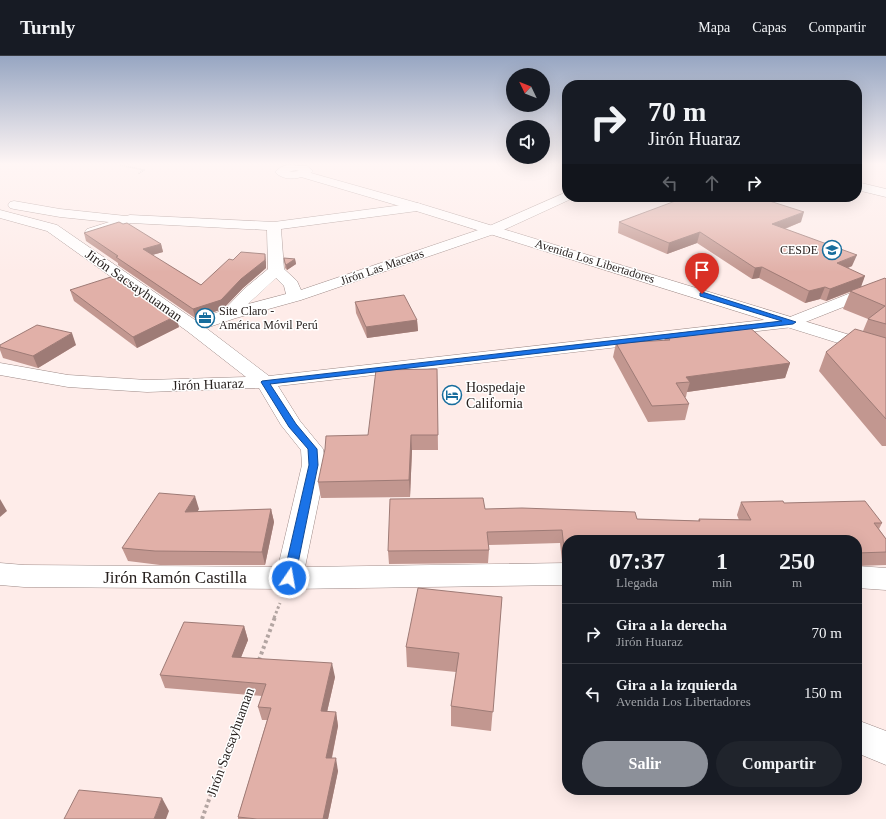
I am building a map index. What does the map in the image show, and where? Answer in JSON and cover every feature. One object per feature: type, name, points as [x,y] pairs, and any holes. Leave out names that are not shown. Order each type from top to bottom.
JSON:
[{"type":"street","name":"Avenida Los Libertadores","points":[[398,201],[886,352]]},
{"type":"street","name":"Jirón Las Macetas","points":[[193,327],[230,314],[295,297],[492,230],[557,201]]},
{"type":"street","points":[[0,202],[60,213],[130,219],[274,226],[417,207]]},
{"type":"street","name":"Jirón Sacsayhuaman","points":[[0,214],[52,228],[193,327],[265,382],[292,425],[312,449],[314,457],[314,465],[289,578]]},
{"type":"street","points":[[70,240],[130,219]]},
{"type":"street","points":[[274,226],[276,270],[291,284],[295,297]]},
{"type":"street","points":[[230,314],[250,292],[276,270]]},
{"type":"street","name":"Jirón Huaraz","points":[[0,369],[68,381],[147,386],[265,382],[793,322],[886,284]]},
{"type":"street","name":"Jirón Ramón Castilla","points":[[0,574],[32,576],[289,578],[562,574]]},
{"type":"street","points":[[862,577],[886,579]]},
{"type":"street","points":[[862,738],[886,748]]},
{"type":"path","points":[[257,666],[289,578]]},
{"type":"path","name":"Jirón Sacsayhuaman","points":[[202,819],[249,688]]},
{"type":"building","points":[[673,202],[773,202],[804,212],[772,224],[857,255],[837,263],[865,276],[830,289],[825,287],[809,291],[762,267],[755,268],[700,232],[669,243],[619,222]]},
{"type":"building","points":[[119,222],[123,224],[127,223],[161,244],[143,249],[201,285],[229,259],[233,260],[241,252],[265,254],[265,260],[241,279],[221,300],[193,309],[116,257],[118,256],[84,233]]},
{"type":"building","points":[[284,258],[295,259],[286,265]]},
{"type":"building","points":[[117,275],[176,316],[133,337],[70,290]]},
{"type":"building","points":[[885,278],[886,324],[868,319],[885,306],[850,291]]},
{"type":"building","points":[[404,295],[417,320],[366,327],[355,302]]},
{"type":"building","points":[[37,325],[72,333],[33,356],[0,347],[0,345]]},
{"type":"building","points":[[747,325],[790,363],[686,377],[690,382],[676,383],[689,404],[652,406],[616,343],[670,340],[666,335]]},
{"type":"building","points":[[855,329],[886,338],[886,419],[826,352]]},
{"type":"building","points":[[437,369],[438,435],[411,435],[409,480],[318,482],[325,449],[326,436],[368,435],[376,370]]},
{"type":"building","points":[[159,493],[195,496],[185,512],[271,509],[262,552],[155,551],[122,548]]},
{"type":"building","points":[[483,498],[485,509],[522,508],[635,512],[637,519],[700,521],[699,519],[751,520],[741,502],[783,501],[784,503],[865,501],[882,523],[874,523],[886,539],[886,552],[862,553],[862,535],[563,535],[562,530],[487,532],[489,550],[388,551],[390,499]]},
{"type":"building","points":[[418,588],[502,597],[493,712],[451,706],[459,653],[406,647]]},
{"type":"building","points":[[184,622],[244,626],[232,657],[332,663],[321,711],[336,712],[326,758],[336,758],[323,819],[257,819],[238,817],[271,708],[258,707],[266,684],[160,675]]},
{"type":"building","points":[[79,790],[162,798],[154,819],[64,819]]},
{"type":"place","name":"CESDE","points":[[832,250]]},
{"type":"place","name":"Site Claro - América Móvil Perú","points":[[205,318]]},
{"type":"place","name":"Hospedaje California","points":[[452,395]]},
{"type":"route","points":[[289,578],[314,465],[314,457],[312,449],[292,425],[265,382],[793,322],[702,294]]}]
